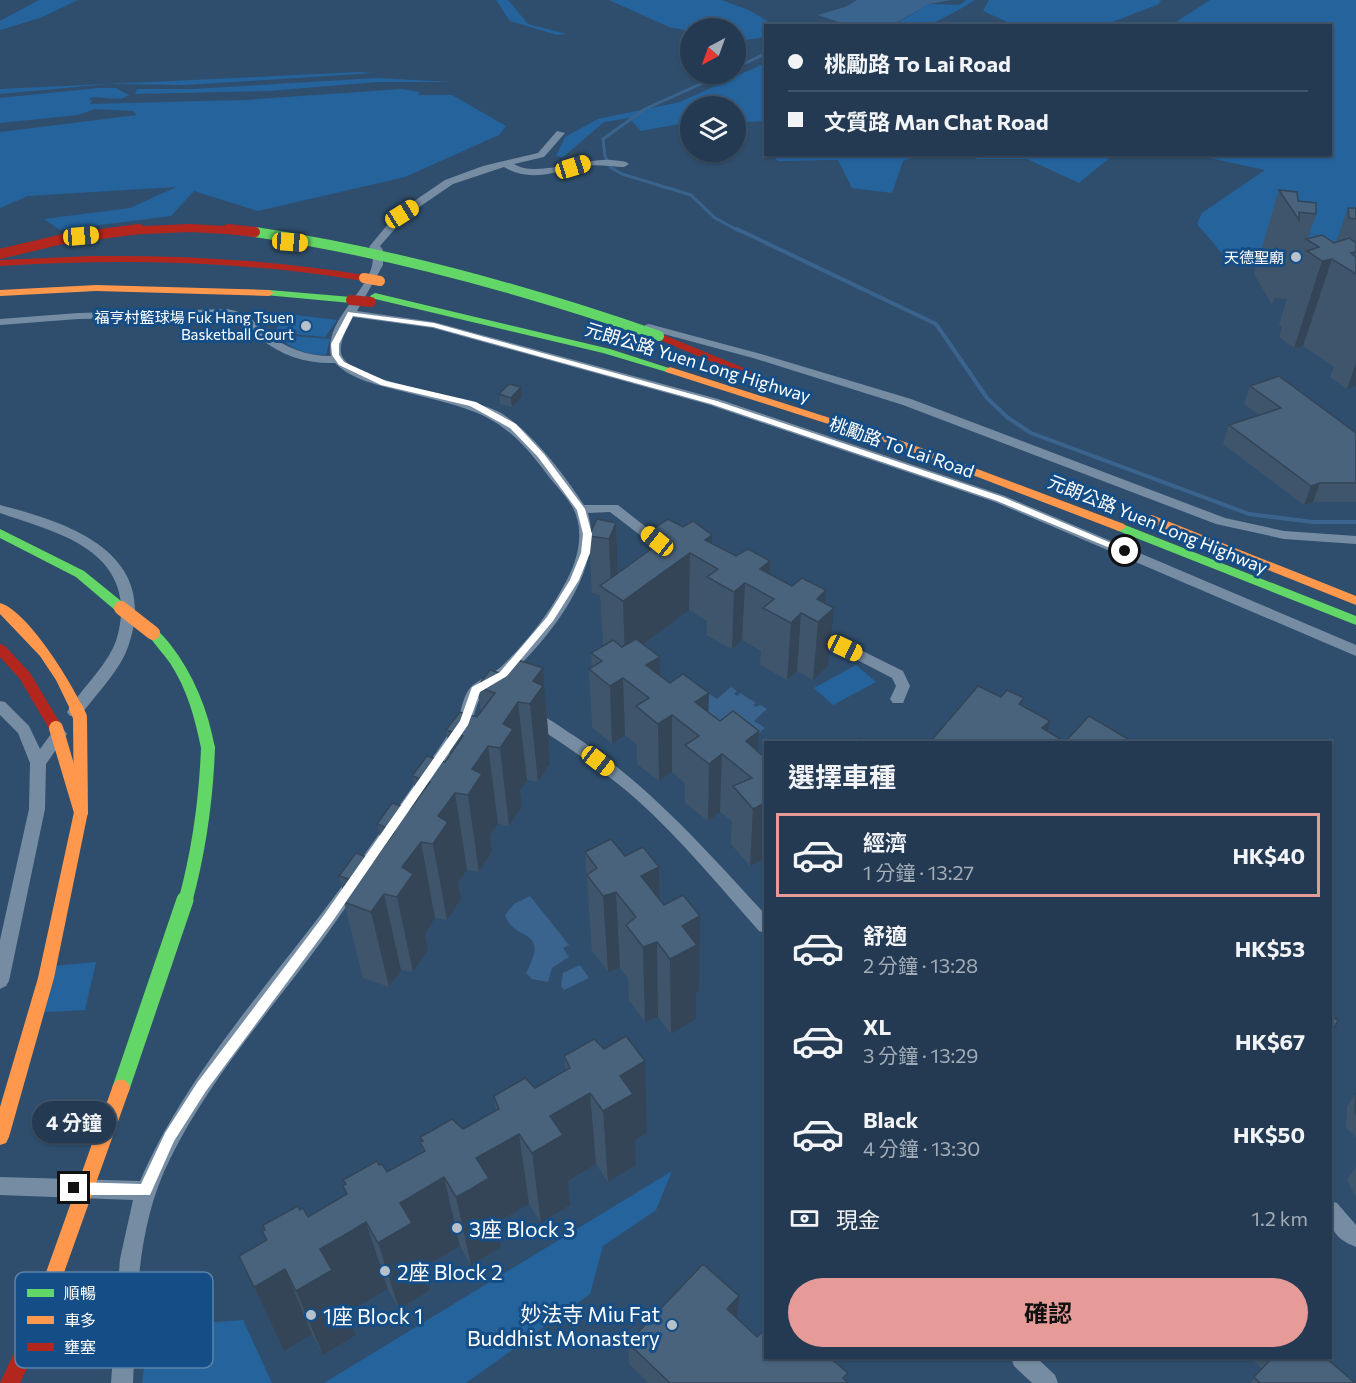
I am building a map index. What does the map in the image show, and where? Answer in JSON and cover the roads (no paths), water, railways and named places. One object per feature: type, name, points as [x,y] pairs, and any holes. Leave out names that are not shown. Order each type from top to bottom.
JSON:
[{"type":"highway","name":"元朗公路 Yuen Long Highway","points":[[0,254],[57,240],[118,230],[172,227],[231,229],[411,259],[526,291],[659,336],[757,377],[646,347]]},
{"type":"highway","points":[[0,262],[103,256],[201,257],[284,265],[385,282]]},
{"type":"highway","points":[[0,276],[79,271],[183,271],[276,278],[352,302]]},
{"type":"highway","points":[[0,293],[68,288],[176,288],[317,296],[352,302]]},
{"type":"highway","name":"元朗公路 Yuen Long Highway","points":[[352,302],[373,299],[428,309],[606,351],[741,391],[890,440],[1100,518],[1356,621]]},
{"type":"highway","name":"元朗公路 Yuen Long Highway","points":[[1136,513],[1356,601]]},
{"type":"highway","points":[[0,533],[71,568],[109,594],[121,608],[165,645],[185,673],[198,701],[206,730],[210,764],[206,818],[190,888],[69,1242],[56,1272]]},
{"type":"highway","points":[[10,554],[75,582],[121,608]]},
{"type":"highway","points":[[1304,602],[1356,629]]},
{"type":"highway","points":[[0,607],[32,634],[54,661],[74,701],[80,717],[81,812],[46,978],[0,1137]]},
{"type":"highway","points":[[0,649],[26,676],[56,728],[81,812]]},
{"type":"highway","points":[[10,1383],[16,1368]]},
{"type":"street","points":[[374,246],[402,214],[449,182],[505,163],[541,155],[560,134]]},
{"type":"street","points":[[505,163],[514,170],[529,173],[563,170],[588,162],[624,164]]},
{"type":"street","points":[[0,243],[102,234],[169,232],[374,246],[378,250],[378,265],[352,302],[335,344],[338,359],[347,368],[383,383],[473,404],[493,413],[527,440],[581,509],[587,534],[585,553],[574,580],[550,619],[510,667],[495,681],[476,690],[464,722],[328,919],[201,1087],[169,1137],[145,1191],[131,1272]]},
{"type":"street","name":"桃勵路 To Lai Road","points":[[352,302],[714,402],[1000,499],[1356,651]]},
{"type":"street","points":[[0,322],[78,316],[227,312],[246,317],[271,341],[291,352],[312,360],[338,359]]},
{"type":"street","points":[[612,319],[731,348],[879,393],[1221,521],[1284,535],[1356,540]]},
{"type":"street","points":[[581,509],[613,508],[682,561]]},
{"type":"street","points":[[0,509],[75,536],[97,548],[114,563],[129,587],[130,597],[121,645],[38,763]]},
{"type":"street","points":[[796,623],[898,675],[903,686],[898,699]]},
{"type":"street","points":[[476,690],[495,699]]},
{"type":"street","points":[[0,706],[24,730],[38,763],[37,809],[0,981]]},
{"type":"street","points":[[514,707],[584,750],[641,794],[674,825],[764,925]]},
{"type":"street","points":[[0,1186],[145,1191]]},
{"type":"street","points":[[1332,1213],[1343,1227],[1356,1237]]},
{"type":"street","points":[[1023,1359],[1047,1383]]},
{"type":"street","points":[[122,1383],[123,1368]]},
{"type":"waterway","points":[[746,63],[764,54]]},
{"type":"waterway","points":[[701,84],[645,109],[603,139],[605,156],[610,167],[622,174],[691,195],[715,218],[739,231]]},
{"type":"waterway","points":[[737,229],[936,324],[987,398],[1007,417],[1031,433],[1249,514],[1313,522],[1356,522]]},
{"type":"place","name":"天德聖廟","points":[[1296,257]]},
{"type":"place","name":"福亨村籃球場 Fuk Hang Tsuen Basketball Court","points":[[306,326]]},
{"type":"place","name":"3座 Block 3","points":[[457,1228]]},
{"type":"place","name":"2座 Block 2","points":[[385,1271]]},
{"type":"place","name":"1座 Block 1","points":[[311,1315]]},
{"type":"place","name":"妙法寺 Miu Fat Buddhist Monastery","points":[[672,1325]]}]
